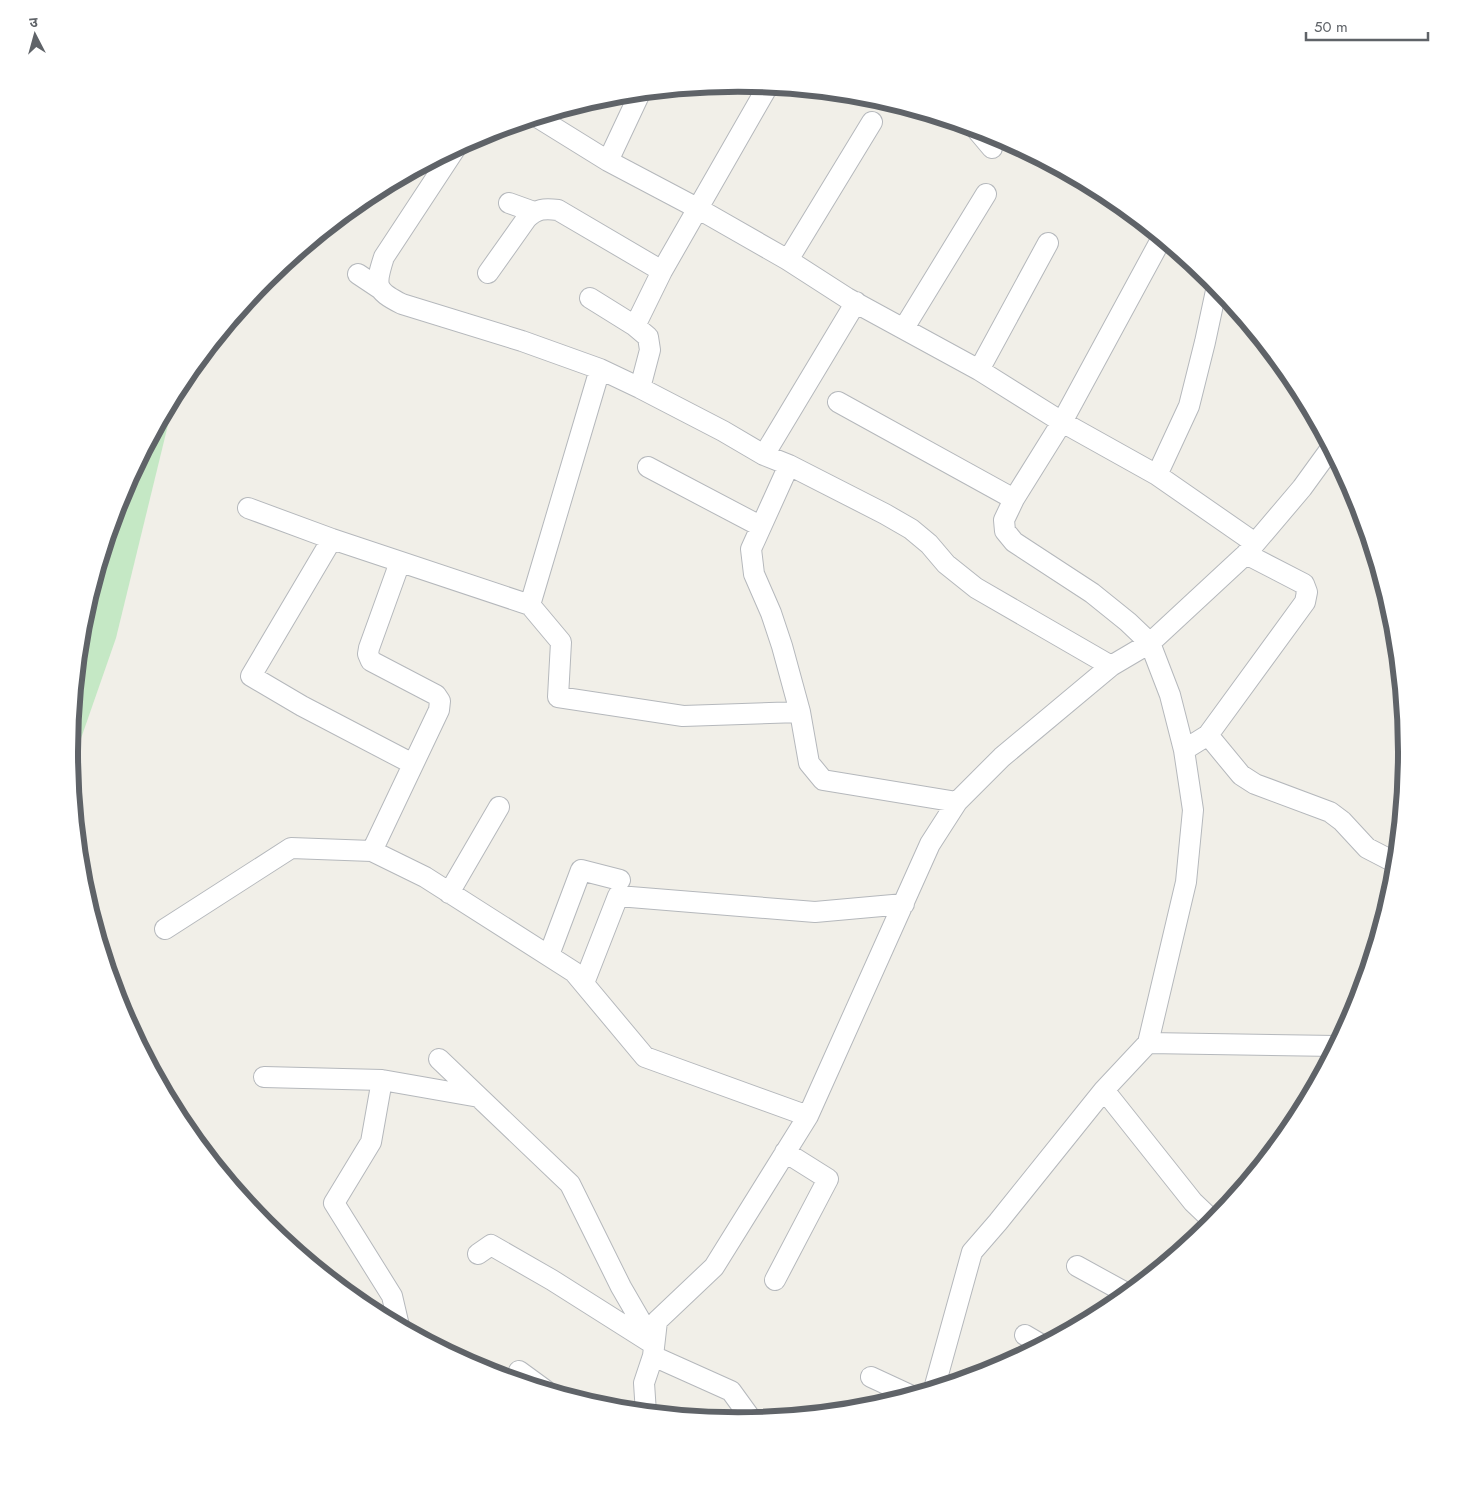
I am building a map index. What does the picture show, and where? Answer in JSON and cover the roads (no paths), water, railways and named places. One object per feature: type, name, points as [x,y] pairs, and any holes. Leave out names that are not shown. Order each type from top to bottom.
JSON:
[{"type":"street","points":[[635,326],[662,271],[764,93]]},
{"type":"street","points":[[608,161],[636,101]]},
{"type":"street","points":[[544,122],[608,161],[697,208],[788,260],[846,297],[979,370],[1062,422],[1157,475],[1250,548],[1304,584],[1307,592],[1305,602],[1208,735],[1184,750]]},
{"type":"street","points":[[788,260],[872,122]]},
{"type":"street","points":[[985,140],[992,148]]},
{"type":"street","points":[[379,288],[378,276],[384,257],[448,159]]},
{"type":"street","points":[[904,328],[986,194]]},
{"type":"street","points":[[509,203],[534,212]]},
{"type":"street","points":[[488,273],[527,218],[543,208],[558,210],[662,271]]},
{"type":"street","points":[[979,370],[1048,243]]},
{"type":"street","points":[[936,1382],[972,1252],[1104,1090],[1148,1043],[1186,882],[1193,810],[1184,750],[1170,695],[1150,643],[1128,622],[1092,593],[1014,542],[1005,531],[1004,520],[1014,499],[1062,422],[1159,244]]},
{"type":"street","points":[[358,274],[379,288],[387,296],[402,304],[522,341],[600,369],[640,388],[764,455],[885,514],[911,529],[929,544],[946,564],[976,588],[1111,666]]},
{"type":"street","points":[[1157,475],[1188,406],[1215,296]]},
{"type":"street","points":[[764,455],[846,297]]},
{"type":"street","points":[[590,298],[635,326],[648,337],[650,350],[640,388]]},
{"type":"street","points":[[530,605],[600,369]]},
{"type":"street","points":[[838,402],[1014,499]]},
{"type":"street","points":[[646,1406],[644,1383],[653,1350],[657,1321],[714,1267],[808,1116],[930,844],[957,802],[1002,757],[1111,666],[1150,643],[1250,548],[1302,488],[1327,454]]},
{"type":"street","points":[[789,466],[751,549],[754,574],[774,621],[800,712],[808,762],[823,780],[957,802]]},
{"type":"street","points":[[648,467],[760,526]]},
{"type":"street","points":[[248,508],[332,539],[530,605],[561,642],[558,697],[683,716],[800,712]]},
{"type":"street","points":[[332,539],[251,676],[302,706],[413,764]]},
{"type":"street","points":[[372,851],[439,710],[440,701],[436,695],[371,661],[368,654],[400,562]]},
{"type":"street","points":[[1208,735],[1241,775],[1256,784],[1330,812],[1342,821],[1367,848],[1390,860]]},
{"type":"street","points":[[449,892],[499,807]]},
{"type":"street","points":[[165,930],[291,848],[372,851],[425,877],[574,972],[645,1057],[808,1116]]},
{"type":"street","points":[[549,955],[581,870],[620,880]]},
{"type":"street","points":[[584,983],[618,896],[815,912],[904,904]]},
{"type":"street","points":[[1148,1043],[1330,1046]]},
{"type":"street","points":[[439,1059],[570,1184],[653,1350]]},
{"type":"street","points":[[264,1077],[382,1080],[479,1096]]},
{"type":"street","points":[[382,1080],[371,1142],[334,1203],[392,1296],[397,1318]]},
{"type":"street","points":[[1104,1090],[1193,1202],[1208,1217]]},
{"type":"street","points":[[775,1280],[828,1179],[785,1152]]},
{"type":"street","points":[[478,1254],[491,1245],[552,1280],[653,1350],[731,1392],[747,1413]]},
{"type":"street","points":[[1077,1266],[1121,1290]]},
{"type":"street","points":[[1025,1335],[1036,1342]]},
{"type":"street","points":[[519,1371],[530,1379]]},
{"type":"street","points":[[871,1377],[902,1392]]}]
